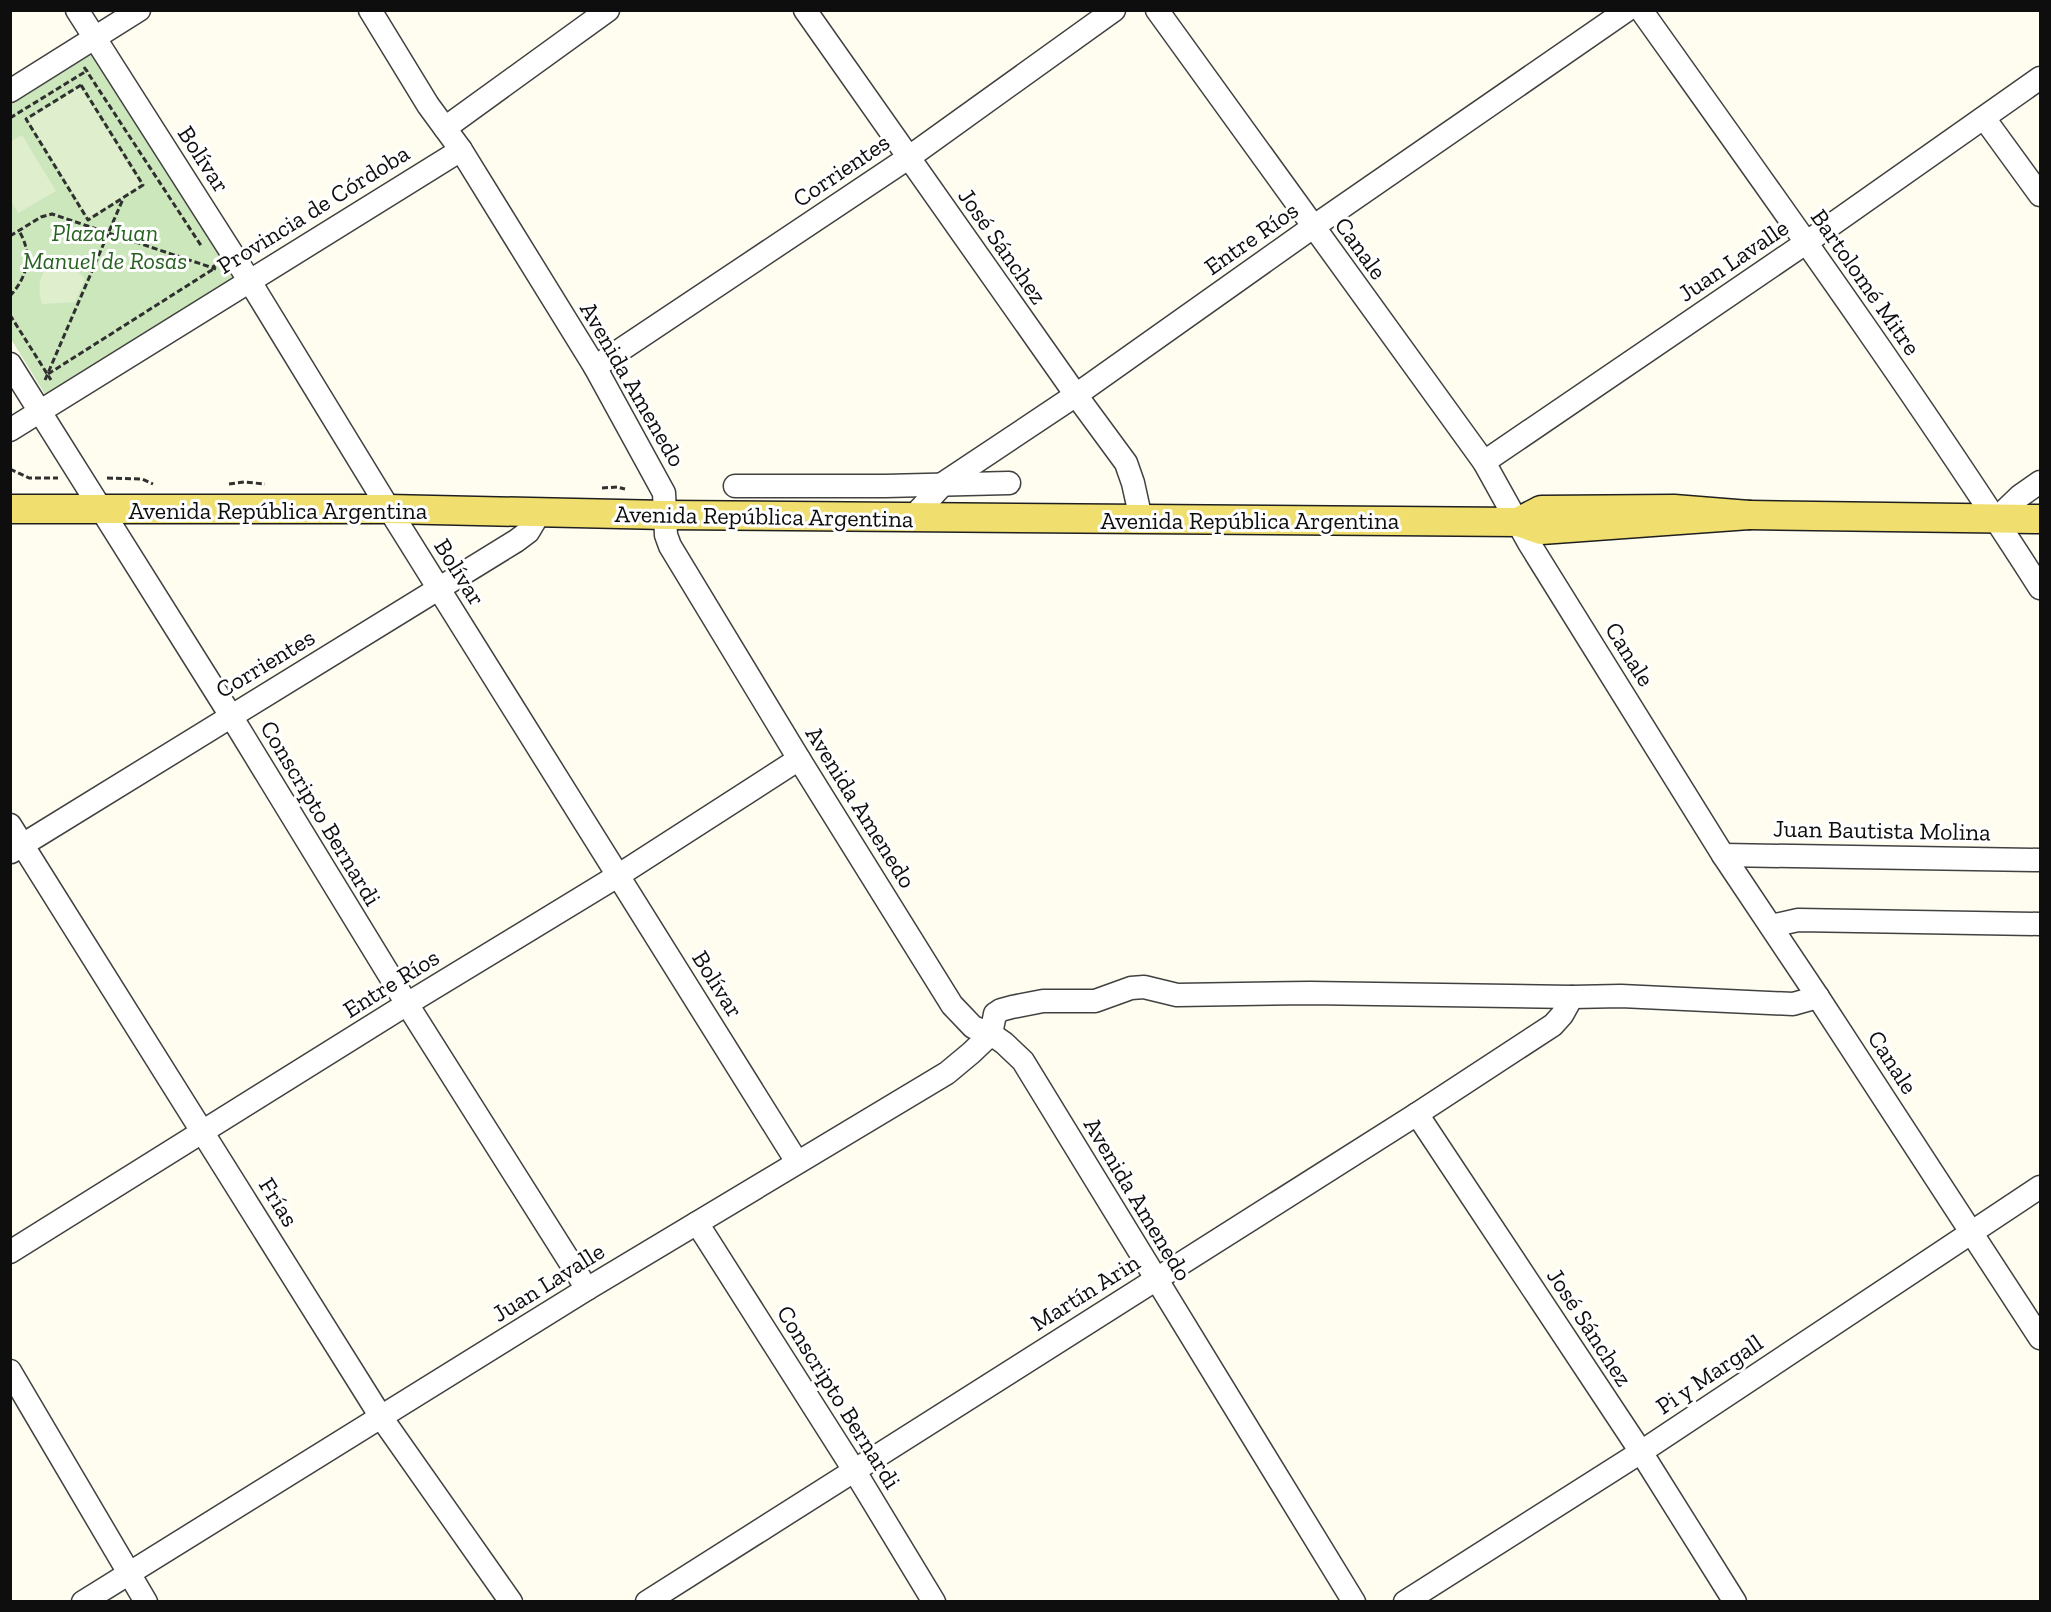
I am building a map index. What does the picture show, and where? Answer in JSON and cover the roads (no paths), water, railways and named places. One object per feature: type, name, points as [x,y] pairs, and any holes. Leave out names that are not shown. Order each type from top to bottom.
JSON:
[{"type":"main road","name":"Avenida República Argentina","points":[[10,509],[389,509],[913,518],[1518,522],[1541,530],[1749,515],[2040,519]]},
{"type":"street","name":"Bolívar","points":[[77,10],[249,280],[389,509],[797,1162]]},
{"type":"street","points":[[10,91],[80,61],[101,49],[139,10]]},
{"type":"street","name":"Avenida Amenedo","points":[[370,10],[428,105],[461,150],[595,367],[664,493],[666,535],[670,546],[799,759],[952,1005],[973,1027],[991,1034],[1013,1050],[1023,1061],[1354,1602]]},
{"type":"street","points":[[445,128],[608,10]]},
{"type":"street","name":"José Sánchez","points":[[805,10],[1076,396],[1126,463],[1141,519]]},
{"type":"street","name":"Corrientes","points":[[595,367],[908,158],[1114,10]]},
{"type":"street","name":"Canale","points":[[1157,10],[1484,462],[1518,522],[1724,855],[2040,1338]]},
{"type":"street","name":"Entre Ríos","points":[[913,518],[941,485],[1076,396],[1313,227],[1627,10]]},
{"type":"street","name":"Bartolomé Mitre","points":[[1641,10],[1807,242],[1996,519],[2040,588]]},
{"type":"street","name":"Juan Lavalle","points":[[1484,462],[1807,242],[2040,78]]},
{"type":"street","points":[[1984,118],[2040,195]]},
{"type":"street","name":"Provincia de Córdoba","points":[[10,430],[37,408],[62,397],[461,150]]},
{"type":"street","name":"Conscripto Bernardi","points":[[10,364],[231,716],[407,1004],[587,1289]]},
{"type":"street","points":[[1996,519],[2020,496],[2040,482]]},
{"type":"street","points":[[735,486],[1009,483]]},
{"type":"street","name":"Corrientes","points":[[17,849],[516,541],[528,532],[540,512]]},
{"type":"street","name":"Entre Ríos","points":[[10,1252],[407,1004],[619,875],[799,759]]},
{"type":"street","name":"Frías","points":[[10,825],[17,849],[203,1132],[381,1417],[511,1602]]},
{"type":"street","name":"Juan Bautista Molina","points":[[1724,855],[2040,860]]},
{"type":"street","points":[[1771,926],[1798,920],[2040,924]]},
{"type":"street","name":"Juan Lavalle","points":[[83,1602],[587,1289],[947,1072],[965,1059],[991,1034],[995,1014],[1001,1010],[1043,1001],[1095,1001],[1131,988],[1144,987],[1177,995],[1310,993],[1572,997]]},
{"type":"street","points":[[1572,997],[1621,996],[1793,1004],[1818,997]]},
{"type":"street","name":"Martín Arin","points":[[647,1602],[1417,1114],[1553,1025],[1562,1015],[1572,997]]},
{"type":"street","name":"José Sánchez","points":[[1417,1114],[1641,1452],[1735,1602]]},
{"type":"street","name":"Pi y Margall","points":[[1405,1602],[1641,1452],[2040,1187]]},
{"type":"street","name":"Conscripto Bernardi","points":[[697,1223],[854,1470],[934,1602]]},
{"type":"street","points":[[10,1371],[146,1602]]},
{"type":"park label","name":"Plaza Juan Manuel de Rosas","points":[[105,246]]}]
